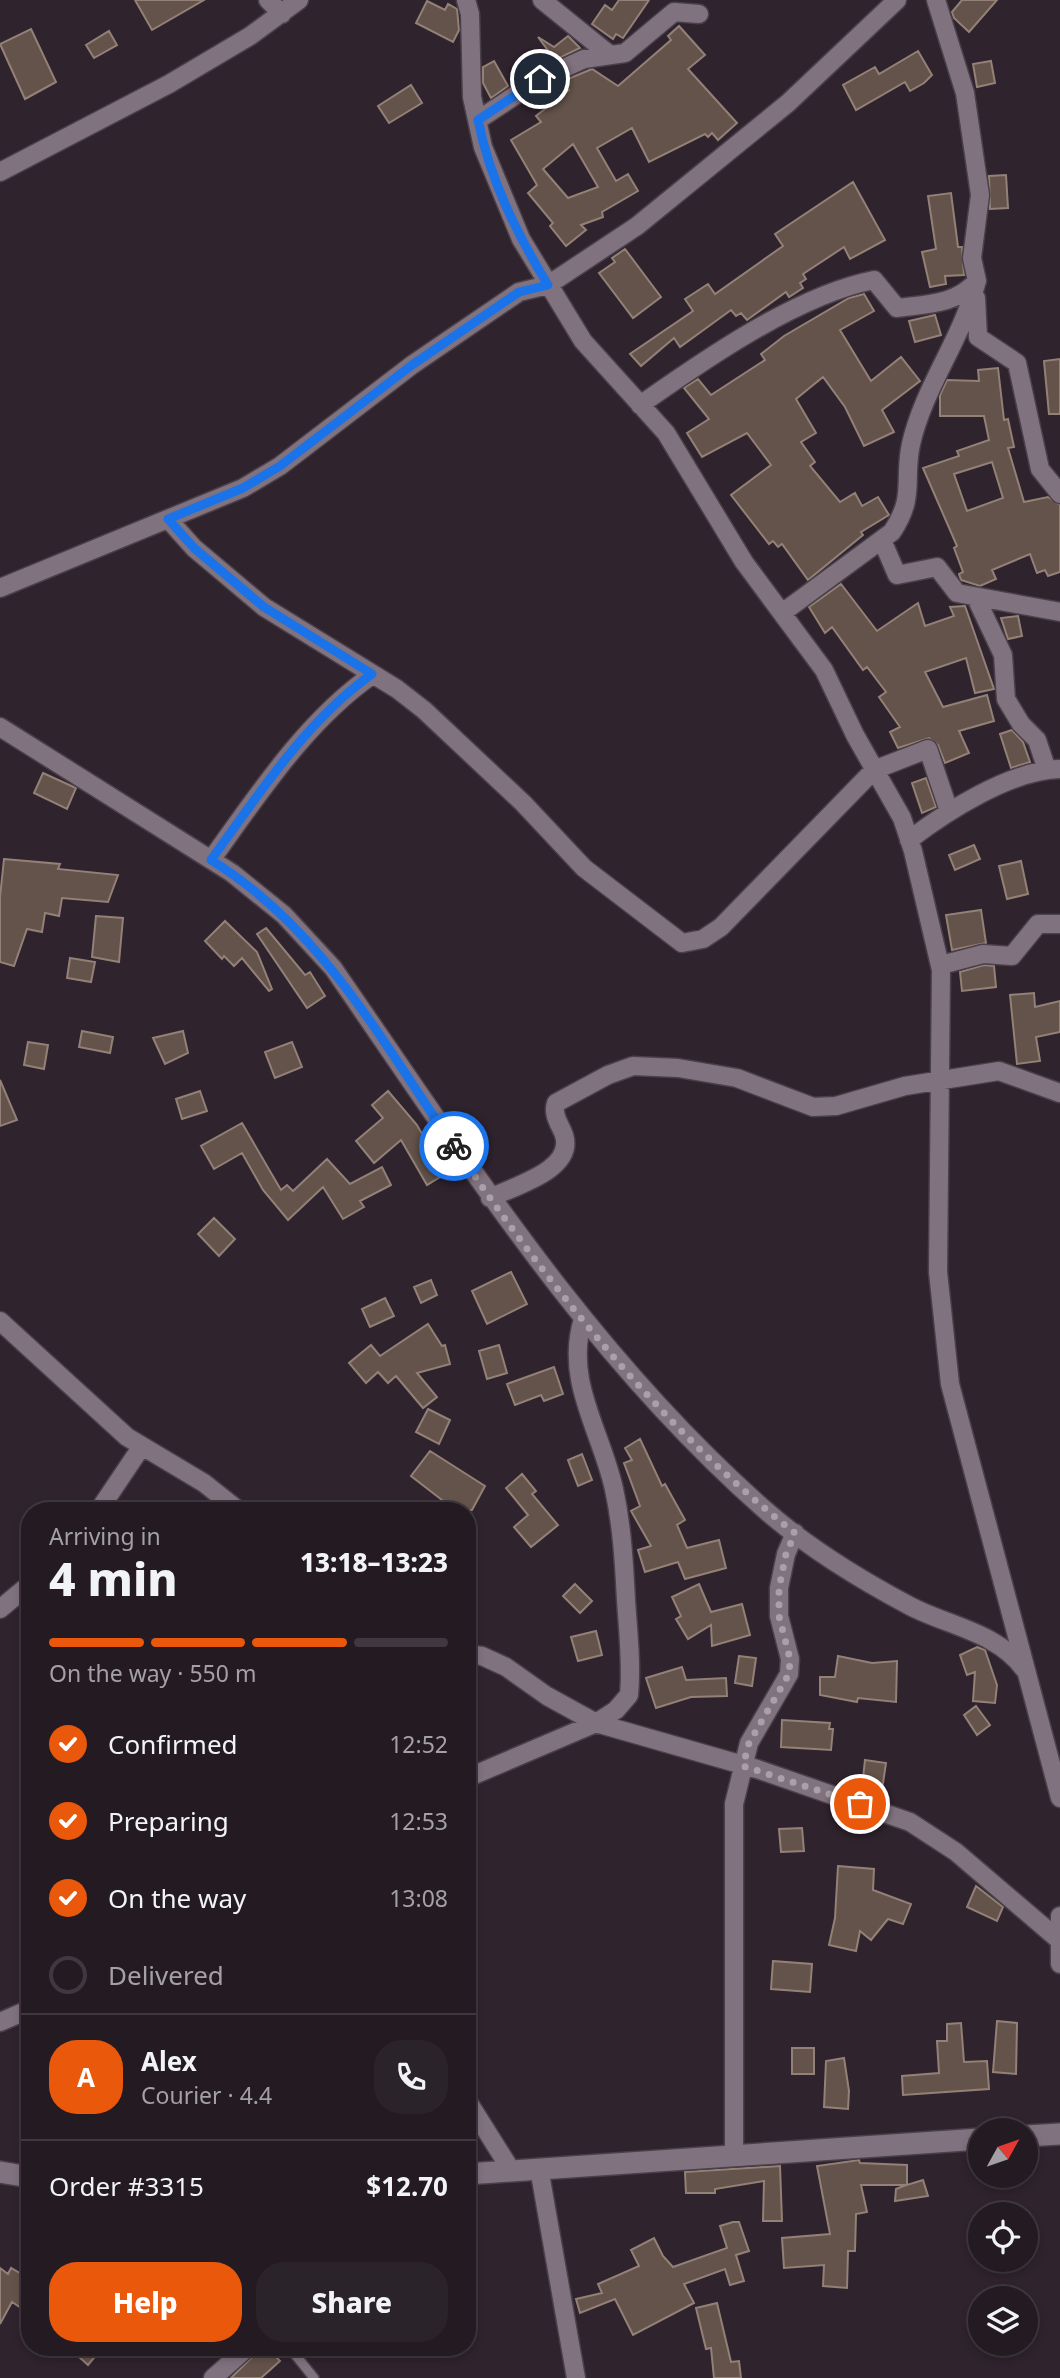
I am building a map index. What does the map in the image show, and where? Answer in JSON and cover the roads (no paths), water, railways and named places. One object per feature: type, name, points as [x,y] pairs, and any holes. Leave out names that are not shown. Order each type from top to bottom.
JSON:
[{"type":"street","points":[[268,0],[282,14]]},
{"type":"street","points":[[0,172],[169,85],[282,14],[299,0]]},
{"type":"street","points":[[466,0],[470,14],[472,97],[484,147],[500,193],[521,239],[583,341],[666,433],[744,562],[824,670],[874,770],[902,818],[941,965],[943,1040],[940,1079],[938,1272],[950,1384],[1060,1798]]},
{"type":"street","points":[[542,0],[610,55]]},
{"type":"street","points":[[0,589],[243,488],[280,466],[412,365],[519,292],[548,285],[637,226],[788,103],[897,0]]},
{"type":"street","points":[[936,0],[965,93],[980,195],[972,258],[977,281],[978,337],[1017,363],[1041,469],[1060,494]]},
{"type":"street","points":[[478,120],[540,79],[584,59],[625,53],[674,12],[699,14]]},
{"type":"street","points":[[640,405],[726,346],[834,291],[874,280],[897,308],[943,301],[965,294],[977,281]]},
{"type":"street","points":[[782,612],[882,540],[901,519],[909,497],[910,448],[921,407],[970,308],[977,281]]},
{"type":"street","points":[[168,519],[194,548],[264,607],[397,689],[457,740],[523,803],[584,868],[682,943],[703,939],[721,927],[874,770],[928,750],[949,811]]},
{"type":"street","points":[[882,540],[897,575],[937,567],[957,593],[1060,612]]},
{"type":"street","points":[[909,840],[949,811],[1022,776],[1054,769],[1037,740],[1021,724],[1006,699],[1003,655],[976,598]]},
{"type":"street","points":[[211,860],[303,740],[349,690],[372,674]]},
{"type":"street","points":[[0,727],[211,860],[278,909],[333,968],[490,1198],[583,1319],[676,1424],[765,1510],[848,1570],[911,1607],[1001,1647],[1010,1653],[1028,1675]]},
{"type":"street","points":[[941,965],[976,955],[995,953],[1012,956],[1038,924],[1060,924]]},
{"type":"street","points":[[490,1198],[543,1173],[562,1159],[566,1142],[555,1115],[556,1103],[608,1075],[633,1066],[678,1068],[737,1078],[799,1104],[825,1107],[940,1079],[999,1071],[1060,1093]]},
{"type":"street","points":[[476,1774],[596,1723],[616,1710],[629,1695],[630,1650],[622,1534],[613,1486],[585,1408],[576,1362],[577,1338],[583,1319]]},
{"type":"street","points":[[0,1321],[71,1389],[127,1437],[204,1483],[228,1502]]},
{"type":"street","points":[[104,1502],[142,1446]]},
{"type":"street","points":[[734,2156],[734,1804],[749,1743],[789,1674],[790,1659],[779,1616],[779,1588],[786,1554],[795,1533]]},
{"type":"street","points":[[0,1609],[21,1592]]},
{"type":"street","points":[[476,1655],[506,1667],[547,1696],[596,1723],[743,1766],[910,1822],[956,1852],[1059,1940]]},
{"type":"street","points":[[1060,1916],[1060,1964]]},
{"type":"street","points":[[0,2022],[21,2013]]},
{"type":"street","points":[[476,2114],[511,2170]]},
{"type":"street","points":[[1038,2135],[1060,2134]]},
{"type":"street","points":[[476,2173],[968,2140]]},
{"type":"street","points":[[539,2168],[576,2378]]},
{"type":"street","points":[[0,2172],[21,2176]]},
{"type":"street","points":[[213,2378],[238,2356]]},
{"type":"lane","points":[[296,2356],[314,2378]]}]
